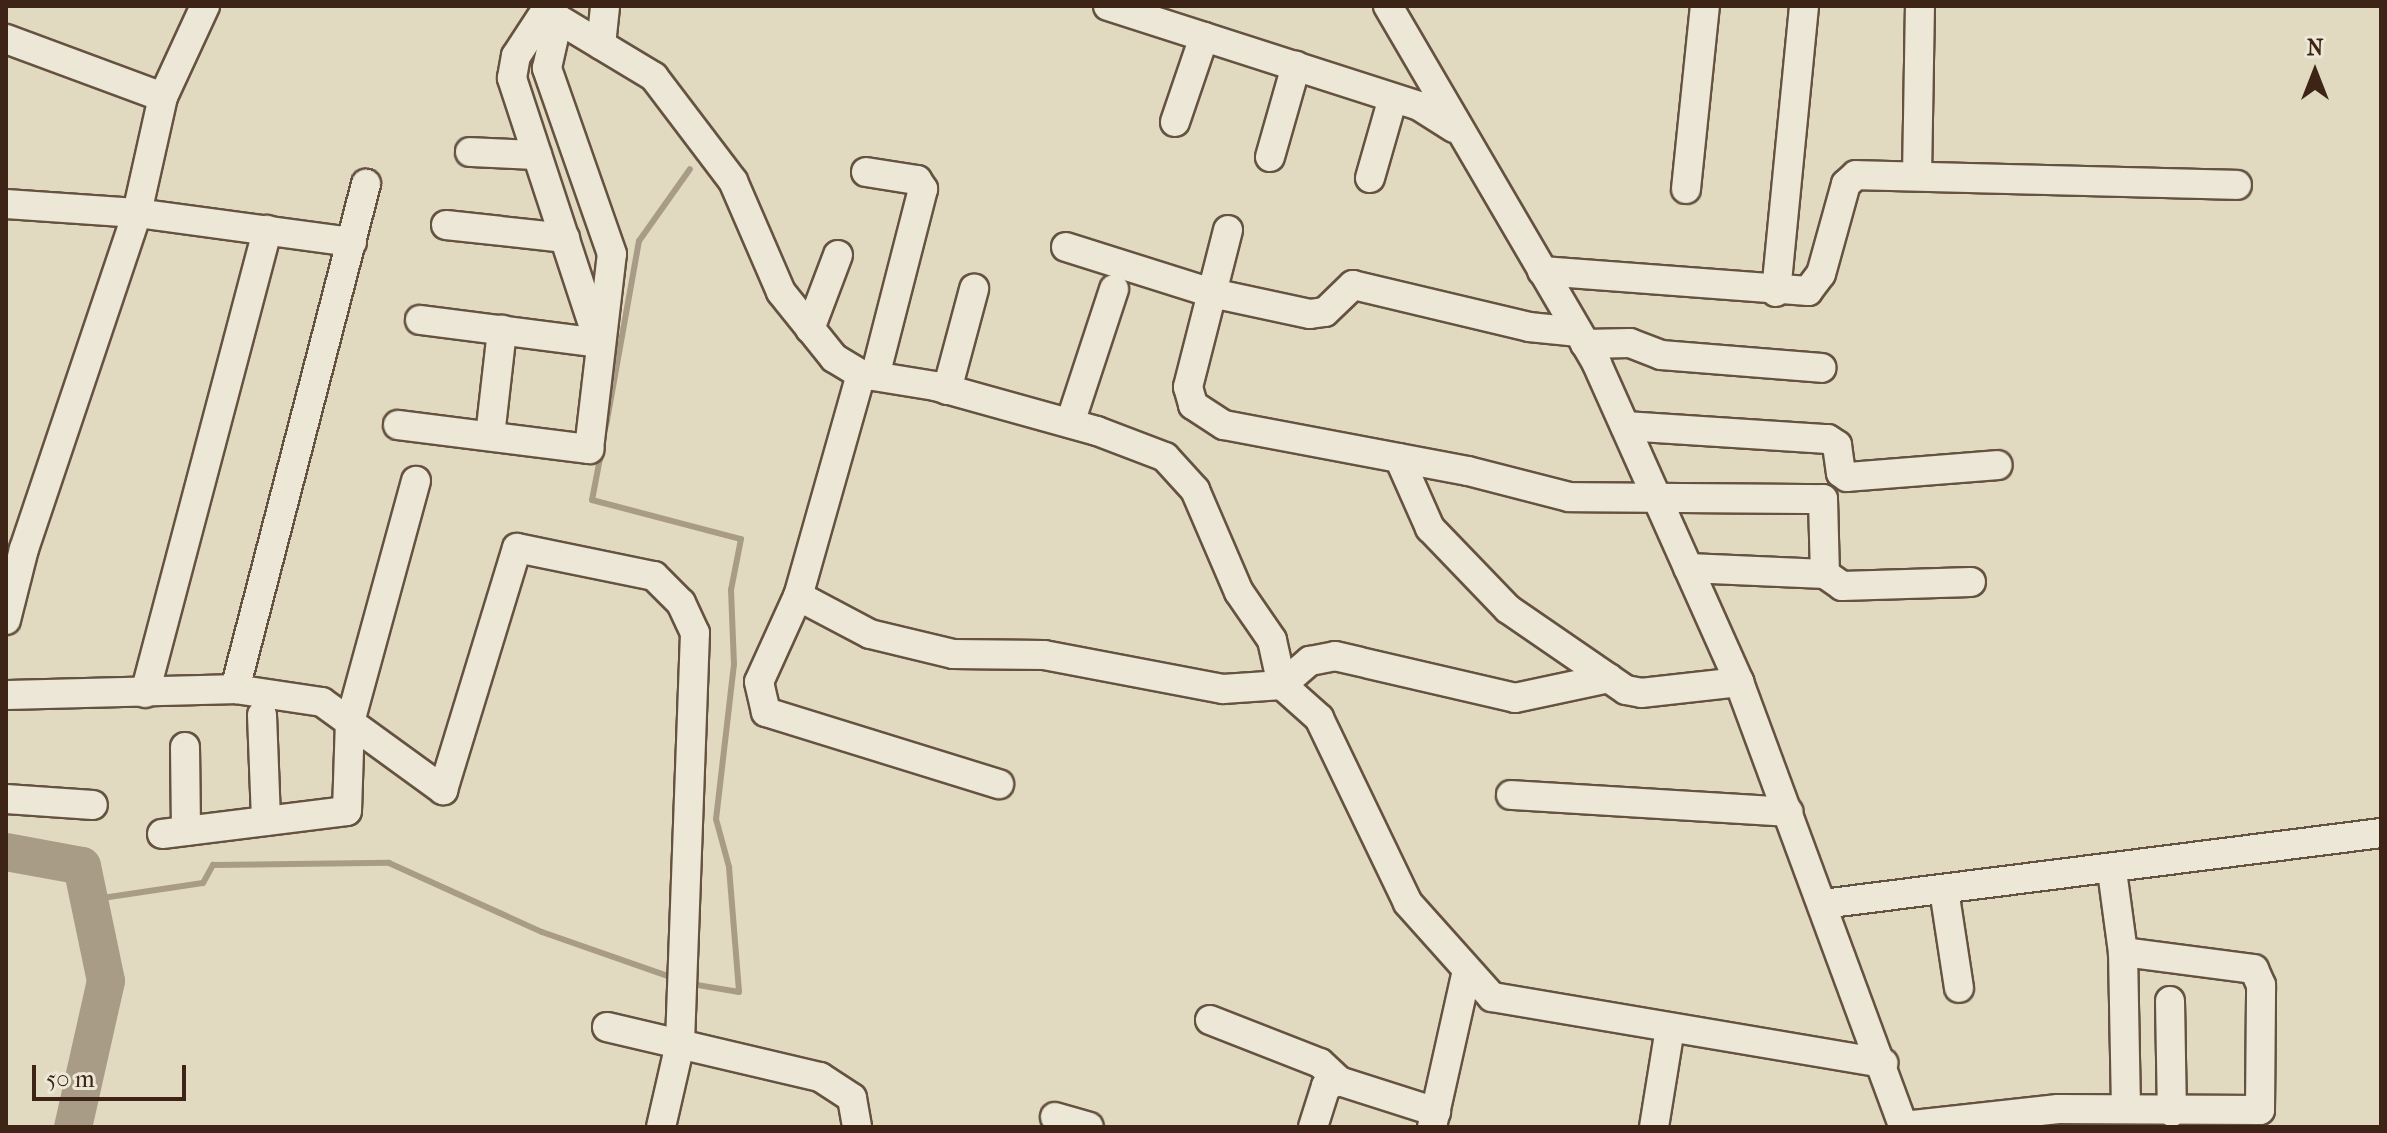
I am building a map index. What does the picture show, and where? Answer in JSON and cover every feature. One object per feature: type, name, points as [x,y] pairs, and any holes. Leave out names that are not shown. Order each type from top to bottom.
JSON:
[{"type":"street","points":[[6,620],[15,546],[137,213],[163,97],[205,6]]},
{"type":"street","points":[[601,45],[605,6]]},
{"type":"street","points":[[1108,6],[1419,106],[1458,130]]},
{"type":"street","points":[[1388,6],[1582,338],[1625,426],[1739,682],[1904,1126],[1989,1114],[2126,1109],[2172,1112],[2260,1110],[2259,975],[2247,965],[2123,952]]},
{"type":"street","points":[[1686,189],[1705,6]]},
{"type":"street","points":[[1776,292],[1804,6]]},
{"type":"street","points":[[1917,176],[1920,6]]},
{"type":"street","points":[[551,11],[654,77],[733,181],[781,292],[834,358],[868,375],[947,390],[1070,423],[1165,457],[1195,490],[1239,592],[1272,640],[1282,685],[1319,718],[1408,903],[1492,997],[1883,1063]]},
{"type":"street","points":[[551,11],[516,56],[512,78],[599,343]]},
{"type":"street","points":[[398,425],[589,449],[599,343],[612,254],[547,68],[551,11]]},
{"type":"street","points":[[1175,122],[1204,37]]},
{"type":"street","points":[[6,39],[163,97]]},
{"type":"street","points":[[1270,157],[1296,66]]},
{"type":"street","points":[[1370,178],[1393,98]]},
{"type":"street","points":[[470,152],[537,155]]},
{"type":"street","points":[[866,172],[917,180],[923,189],[798,596],[759,682],[766,712],[999,784]]},
{"type":"street","points":[[1542,271],[1776,292],[1813,288],[1850,179],[1863,174],[2237,185]]},
{"type":"street","points":[[235,689],[366,184]]},
{"type":"street","points":[[6,204],[137,213],[352,242]]},
{"type":"street","points":[[446,225],[565,238]]},
{"type":"street","points":[[145,693],[267,230]]},
{"type":"street","points":[[1228,230],[1188,387],[1193,405],[1224,425],[1399,458],[1569,497],[1821,498],[1825,574]]},
{"type":"street","points":[[1066,247],[1212,293],[1318,314],[1353,285],[1529,327],[1582,338],[1630,343],[1661,355],[1821,368]]},
{"type":"street","points":[[810,329],[838,255]]},
{"type":"street","points":[[947,390],[974,289]]},
{"type":"street","points":[[1070,423],[1114,289]]},
{"type":"street","points":[[420,320],[599,343]]},
{"type":"street","points":[[490,436],[502,330]]},
{"type":"street","points":[[1625,426],[1828,439],[1837,445],[1841,473],[1847,477],[1998,465]]},
{"type":"street","points":[[1399,458],[1435,534],[1514,615],[1609,678],[1641,693],[1739,682]]},
{"type":"street","points":[[185,747],[174,832],[347,811],[350,722],[416,481]]},
{"type":"street","points":[[6,695],[235,689],[322,702],[443,790],[517,548],[654,576],[681,603],[695,633],[680,1044],[661,1127]]},
{"type":"street","points":[[1688,568],[1825,574],[1842,586],[1971,582]]},
{"type":"street","points":[[798,596],[881,638],[953,654],[1044,655],[1223,689],[1282,685],[1310,661],[1335,656],[1515,698],[1609,678]]},
{"type":"street","points":[[262,715],[266,821]]},
{"type":"street","points":[[1511,795],[1788,812]]},
{"type":"street","points":[[6,799],[93,805]]},
{"type":"street","points":[[1823,904],[2112,871],[2381,833]]},
{"type":"street","points":[[2112,871],[2123,952],[2126,1109]]},
{"type":"street","points":[[1944,890],[1959,988]]},
{"type":"street","points":[[1210,1020],[1320,1063],[1339,1081],[1434,1120],[1467,970]]},
{"type":"street","points":[[2170,1001],[2172,1112]]},
{"type":"street","points":[[607,1027],[820,1077],[852,1098],[857,1127]]},
{"type":"street","points":[[1654,1127],[1670,1028]]},
{"type":"street","points":[[1313,1127],[1326,1086],[1339,1081]]},
{"type":"street","points":[[1055,1117],[1089,1127]]},
{"type":"waterway","points":[[606,426],[639,241],[690,169]]},
{"type":"waterway","points":[[601,453],[592,500],[741,539],[731,590],[734,664],[716,819],[729,867],[739,992],[691,984]]},
{"type":"waterway","points":[[6,852],[82,866],[106,981],[73,1127]]},
{"type":"waterway","points":[[89,900],[203,883],[213,865],[389,863],[542,932],[676,979]]}]
